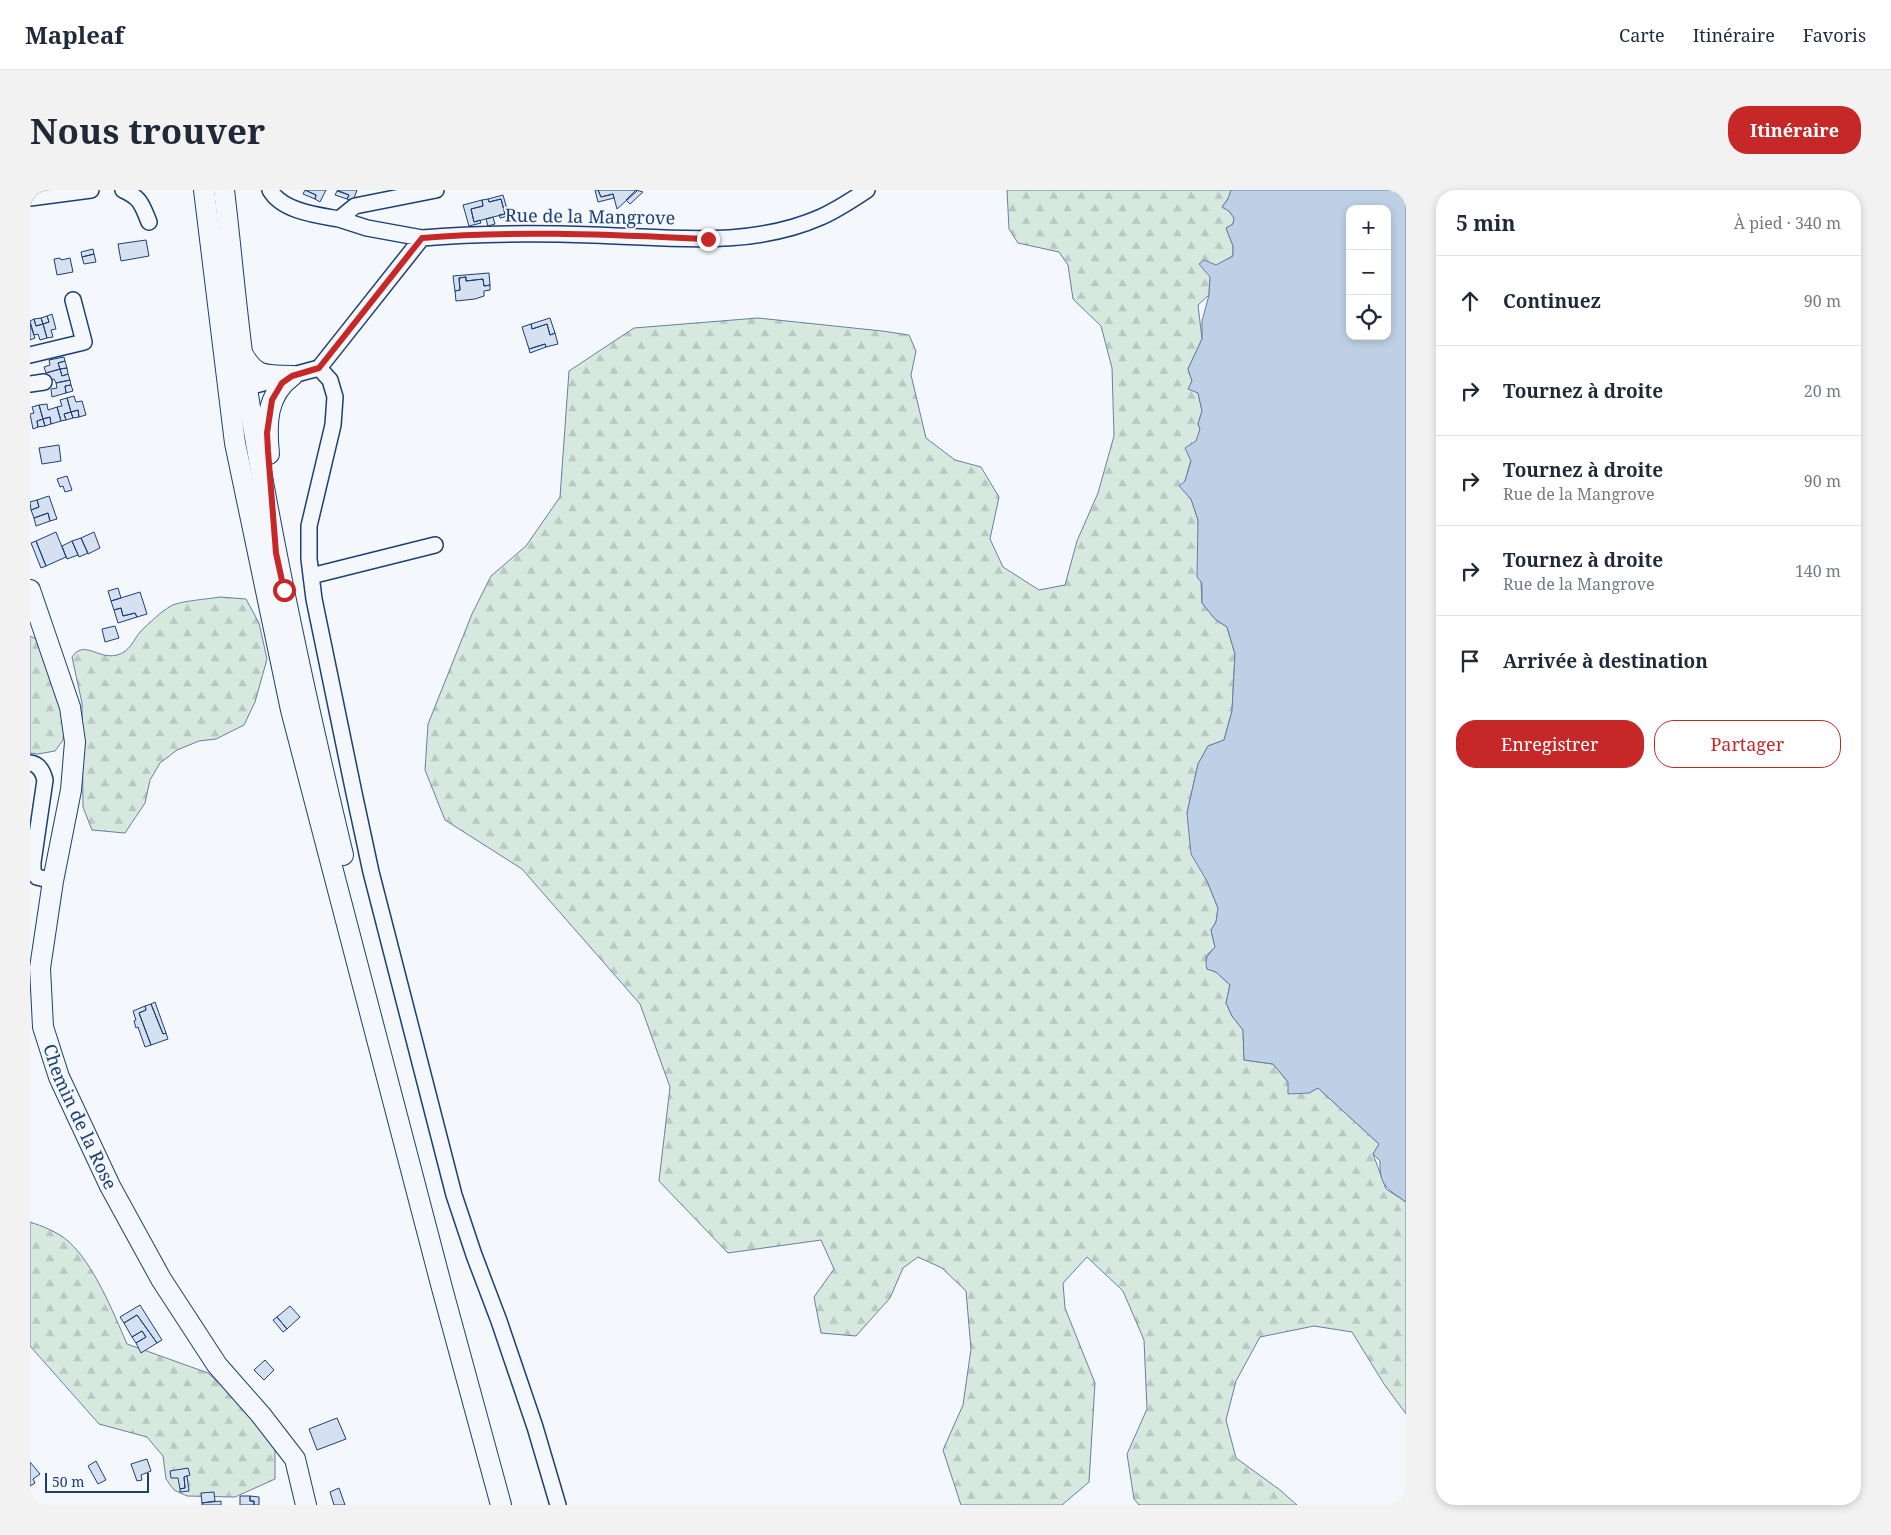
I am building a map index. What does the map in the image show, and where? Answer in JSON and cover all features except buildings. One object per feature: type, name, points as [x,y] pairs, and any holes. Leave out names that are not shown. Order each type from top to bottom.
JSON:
[{"type":"main road","points":[[204,190],[313,732],[371,973],[512,1505]]},
{"type":"main road","points":[[224,190],[245,388],[235,443],[291,710],[437,1269],[501,1505]]},
{"type":"main road","points":[[242,353],[248,364],[257,372],[270,375],[292,376]]},
{"type":"main road","points":[[276,553],[268,451],[268,423],[272,400],[276,391],[282,383],[292,376]]},
{"type":"main road","name":"Chemin de la Rose","points":[[30,590],[70,707],[75,742],[71,790],[53,881],[40,968],[36,1028],[110,1186],[161,1279],[217,1365],[261,1415],[294,1459],[306,1505]]},
{"type":"street","points":[[30,198],[91,190]]},
{"type":"street","points":[[123,190],[135,196],[150,222]]},
{"type":"street","name":"Rue de la Mangrove","points":[[270,190],[275,199],[311,214],[339,219],[367,228],[422,238],[465,234],[590,234],[708,239],[740,238],[766,234],[821,218],[867,190]]},
{"type":"street","points":[[339,219],[355,206],[436,190]]},
{"type":"street","points":[[245,388],[319,368],[422,238]]},
{"type":"street","points":[[30,355],[84,342],[73,300]]},
{"type":"street","points":[[319,368],[330,380],[335,397],[333,425],[310,526],[309,558],[314,599],[371,872],[454,1194],[535,1427],[558,1505]]},
{"type":"street","points":[[311,576],[435,545]]},
{"type":"street","points":[[30,763],[34,763],[43,772],[45,780],[33,862],[34,872],[37,877],[53,881]]},
{"type":"green space","points":[[1007,190],[1231,190],[1229,197],[1222,207],[1229,211],[1234,218],[1233,224],[1226,228],[1233,246],[1233,256],[1213,270],[1209,295],[1198,305],[1202,339],[1188,369],[1192,381],[1189,389],[1198,392],[1202,411],[1198,424],[1200,429],[1185,481],[1198,520],[1202,603],[1215,619],[1227,627],[1235,654],[1232,711],[1224,740],[1208,746],[1198,764],[1187,813],[1207,881],[1218,908],[1216,922],[1211,930],[1215,947],[1206,956],[1207,969],[1216,972],[1230,985],[1226,1003],[1232,1016],[1243,1030],[1244,1060],[1273,1064],[1288,1082],[1309,1093],[1318,1088],[1379,1144],[1373,1154],[1386,1189],[1406,1202],[1406,1414],[1384,1384],[1352,1332],[1314,1326],[1260,1337],[1236,1381],[1226,1420],[1236,1458],[1280,1490],[1297,1505],[1139,1505],[1134,1499],[1127,1454],[1147,1409],[1144,1340],[1123,1291],[1087,1257],[1063,1283],[1065,1308],[1095,1383],[1089,1482],[1062,1505],[961,1505],[943,1450],[963,1405],[971,1349],[966,1291],[942,1268],[918,1257],[903,1268],[890,1298],[856,1336],[821,1333],[814,1297],[834,1269],[821,1240],[728,1253],[659,1181],[670,1087],[640,1004],[522,869],[445,820],[425,770],[428,724],[472,614],[491,576],[526,546],[560,497],[569,371],[634,328],[758,318],[909,335],[916,351],[911,375],[926,438],[955,460],[981,467],[999,497],[990,539],[1003,567],[1039,590],[1065,585],[1077,541],[1098,493],[1114,436],[1112,368],[1101,326],[1073,299],[1068,265],[1059,252],[1018,243],[1009,229]]},
{"type":"green space","points":[[220,597],[246,599],[259,623],[267,659],[255,702],[244,725],[216,739],[199,741],[177,750],[160,763],[150,780],[145,803],[125,833],[92,830],[83,807],[82,703],[72,657],[81,650],[110,656],[117,655],[125,651],[144,628],[171,606],[187,601]]},
{"type":"green space","points":[[30,636],[40,641],[65,720],[63,740],[55,751],[38,754],[30,753]]},
{"type":"green space","points":[[30,1222],[60,1235],[68,1241],[86,1262],[102,1289],[127,1344],[208,1373],[243,1406],[275,1447],[275,1479],[235,1497],[187,1496],[174,1490],[166,1479],[163,1456],[147,1437],[99,1424],[30,1346]]},
{"type":"water","points":[[1231,190],[1406,190],[1406,1202],[1383,1182],[1380,1161],[1373,1154],[1379,1144],[1318,1088],[1309,1093],[1288,1094],[1288,1082],[1273,1064],[1244,1060],[1243,1030],[1232,1016],[1226,1003],[1230,985],[1216,972],[1207,969],[1206,965],[1207,957],[1215,947],[1211,930],[1216,922],[1218,908],[1207,881],[1191,854],[1187,813],[1198,764],[1208,746],[1224,740],[1232,711],[1235,654],[1227,627],[1215,619],[1202,603],[1202,583],[1197,577],[1198,520],[1191,499],[1179,486],[1185,481],[1191,461],[1185,448],[1196,441],[1200,429],[1198,424],[1202,411],[1198,393],[1188,389],[1192,381],[1188,369],[1202,339],[1202,321],[1209,295],[1210,277],[1199,264],[1204,260],[1216,265],[1233,256],[1233,246],[1226,228],[1233,224],[1234,218],[1229,211],[1222,207],[1228,199]]},
{"type":"route","points":[[284,590],[276,553],[274,502],[268,451],[267,433],[272,400],[282,383],[292,376],[319,368],[422,238],[465,234],[590,234],[708,239]]}]
